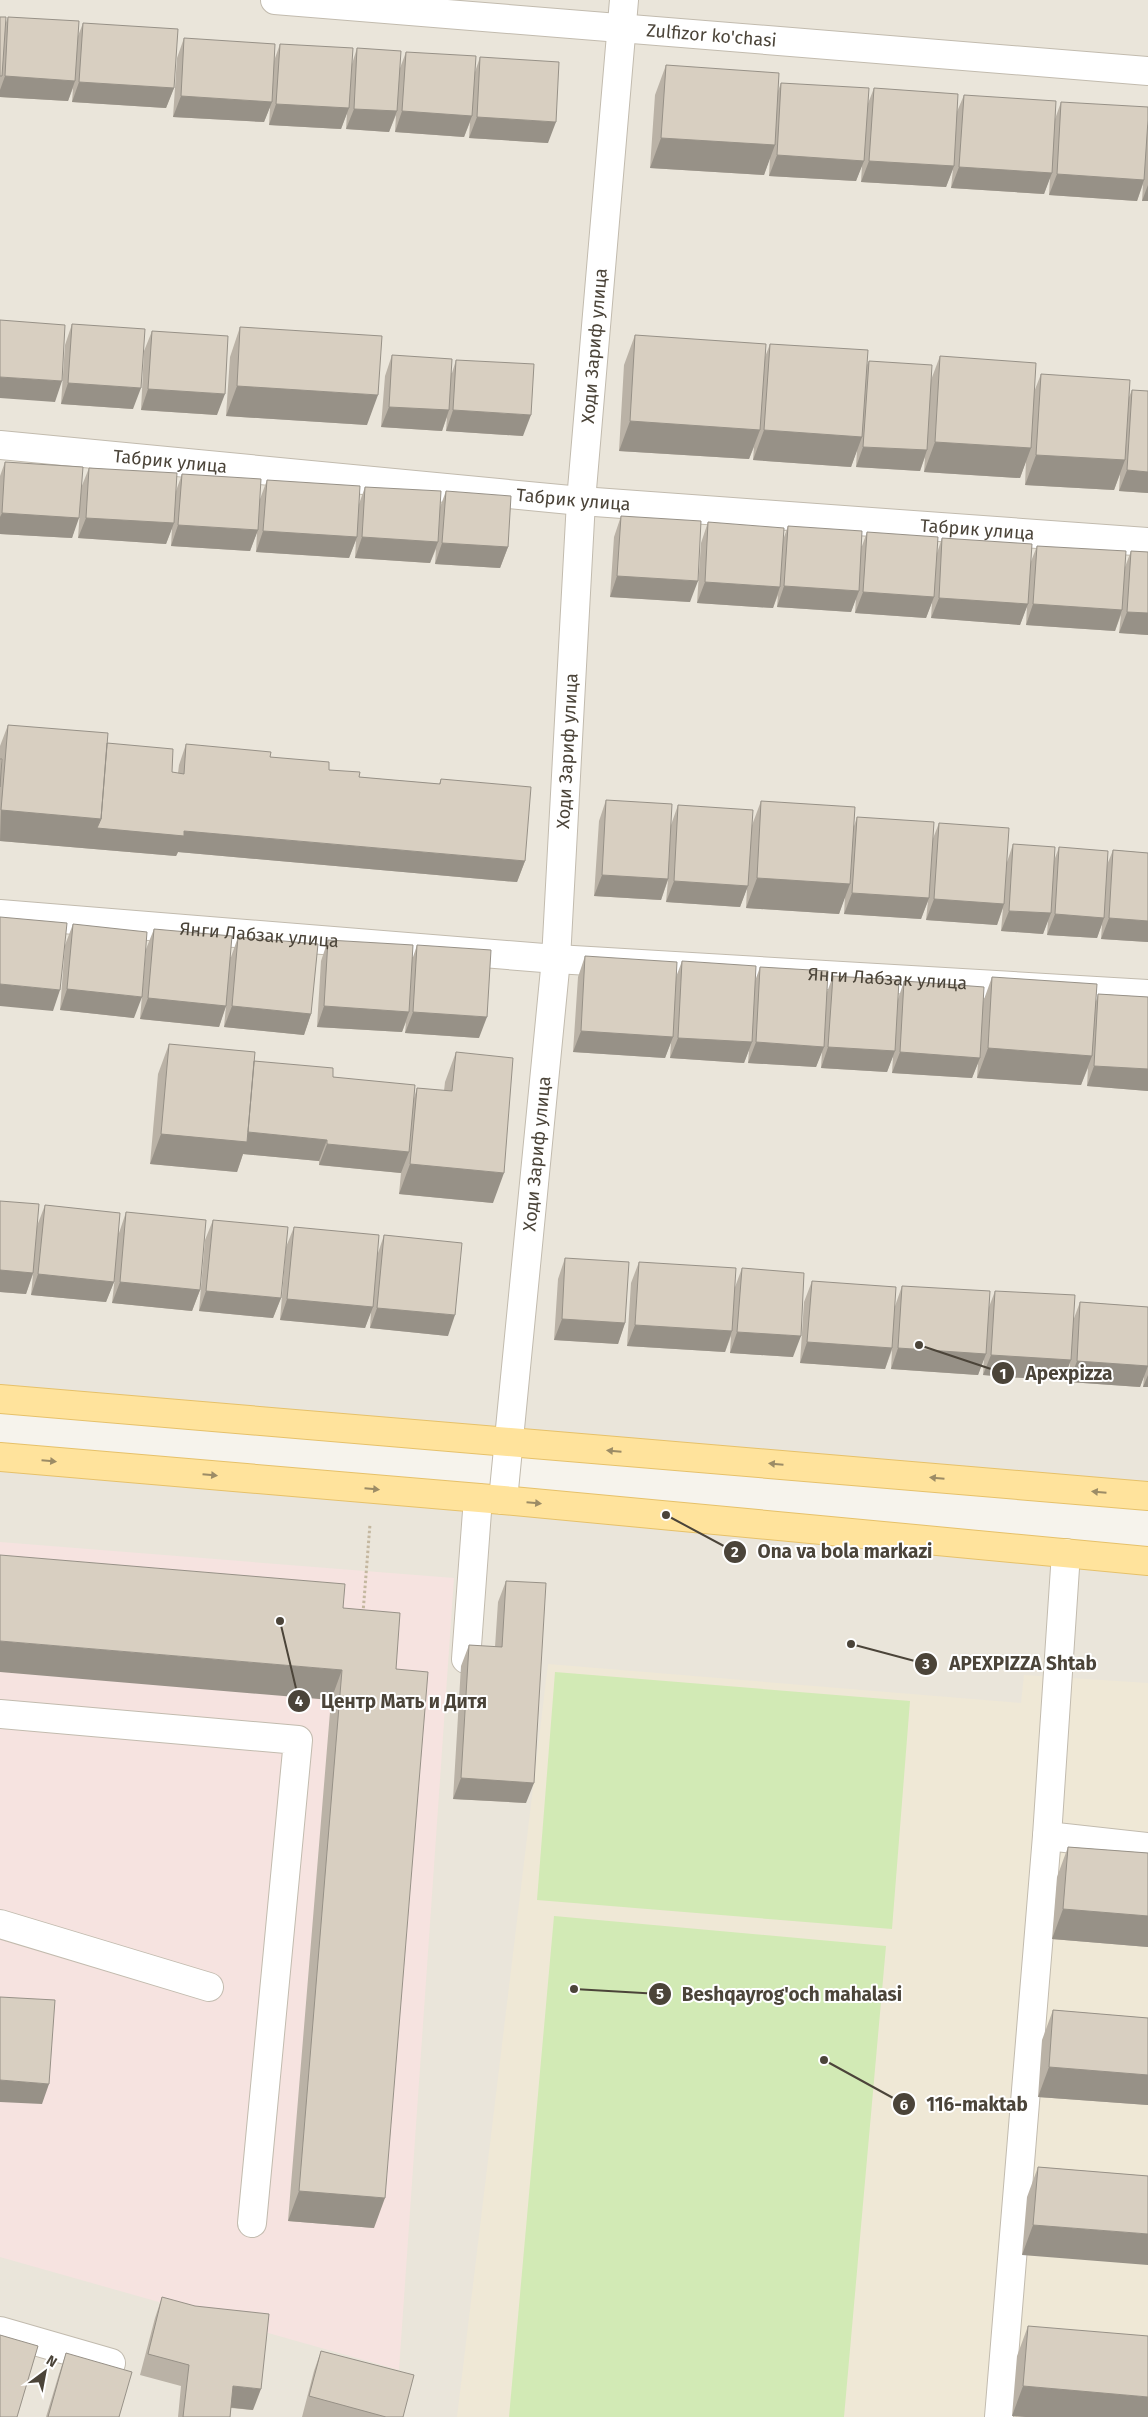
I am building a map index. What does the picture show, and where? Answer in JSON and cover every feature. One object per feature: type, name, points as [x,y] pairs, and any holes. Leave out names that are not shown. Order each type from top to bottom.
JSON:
[{"type":"main road","points":[[0,1399],[1148,1496]]},
{"type":"main road","points":[[0,1457],[491,1499],[1148,1561]]},
{"type":"street","name":"Zulfizor ko'chasi","points":[[275,0],[1148,71]]},
{"type":"street","name":"Ходи Зариф улица","points":[[466,1659],[491,1499],[507,1442],[556,959],[581,501],[624,0]]},
{"type":"street","name":"Табрик улица","points":[[0,445],[581,501],[1148,542]]},
{"type":"street","name":"Янги Лабзак улица","points":[[0,914],[556,959],[1148,994]]},
{"type":"street","points":[[1000,2417],[1047,1836],[1066,1553]]},
{"type":"street","points":[[0,1714],[298,1740],[252,2223]]},
{"type":"street","points":[[1047,1836],[1148,1847]]},
{"type":"street","points":[[0,1924],[209,1987]]},
{"type":"street","points":[[0,2332],[110,2363]]},
{"type":"path","points":[[363,1621],[371,1489]]},
{"type":"shaded area","points":[[0,0],[1148,0],[1148,1496],[0,1399]]},
{"type":"shaded area","points":[[0,1457],[1148,1561],[1148,2417],[0,2417]]},
{"type":"shaded area","points":[[0,1542],[454,1578],[399,2370],[0,2257]]},
{"type":"shaded area","points":[[548,1664],[1021,1703],[1024,1675],[1148,1683],[1148,2417],[457,2417]]},
{"type":"green space","points":[[555,1672],[910,1701],[892,1929],[537,1900]]},
{"type":"green space","points":[[554,1916],[886,1946],[844,2417],[509,2417]]},
{"type":"building","points":[[0,17],[6,17],[2,76],[0,76]]},
{"type":"building","points":[[8,17],[79,21],[75,81],[5,76]]},
{"type":"building","points":[[83,23],[178,29],[174,88],[79,82]]},
{"type":"building","points":[[184,38],[275,44],[272,102],[181,96]]},
{"type":"building","points":[[280,44],[353,48],[349,108],[276,104]]},
{"type":"building","points":[[357,48],[401,51],[397,111],[354,109]]},
{"type":"building","points":[[406,52],[476,56],[472,116],[402,111]]},
{"type":"building","points":[[480,57],[559,62],[556,122],[477,117]]},
{"type":"building","points":[[666,65],[779,73],[775,145],[661,138]]},
{"type":"building","points":[[781,83],[869,88],[864,161],[777,155]]},
{"type":"building","points":[[874,88],[958,94],[954,166],[869,161]]},
{"type":"building","points":[[964,95],[1056,101],[1052,173],[959,167]]},
{"type":"building","points":[[1061,102],[1148,107],[1144,180],[1057,174]]},
{"type":"building","points":[[0,320],[65,325],[62,381],[0,377]]},
{"type":"building","points":[[72,324],[145,329],[141,388],[68,383]]},
{"type":"building","points":[[240,327],[382,336],[378,395],[237,386]]},
{"type":"building","points":[[152,331],[228,336],[225,394],[148,389]]},
{"type":"building","points":[[635,335],[766,344],[760,430],[630,421]]},
{"type":"building","points":[[770,344],[868,350],[862,437],[764,430]]},
{"type":"building","points":[[392,355],[452,359],[449,410],[389,407]]},
{"type":"building","points":[[940,356],[1036,363],[1031,448],[935,442]]},
{"type":"building","points":[[456,360],[534,364],[531,415],[453,410]]},
{"type":"building","points":[[869,361],[932,365],[927,450],[863,447]]},
{"type":"building","points":[[1041,374],[1130,380],[1125,460],[1036,455]]},
{"type":"building","points":[[1132,390],[1148,391],[1148,472],[1127,470]]},
{"type":"building","points":[[5,462],[83,467],[79,518],[2,513]]},
{"type":"building","points":[[89,468],[177,473],[174,523],[86,518]]},
{"type":"building","points":[[182,474],[261,479],[258,530],[178,525]]},
{"type":"building","points":[[267,480],[360,486],[357,537],[263,531]]},
{"type":"building","points":[[365,487],[441,491],[438,542],[362,537]]},
{"type":"building","points":[[446,491],[511,496],[508,547],[442,543]]},
{"type":"building","points":[[621,516],[701,521],[698,581],[617,576]]},
{"type":"building","points":[[708,522],[784,528],[780,587],[705,582]]},
{"type":"building","points":[[788,526],[862,531],[859,591],[784,586]]},
{"type":"building","points":[[867,532],[938,537],[934,597],[863,592]]},
{"type":"building","points":[[942,538],[1032,544],[1028,604],[939,598]]},
{"type":"building","points":[[1037,546],[1126,551],[1122,610],[1033,604]]},
{"type":"building","points":[[1131,551],[1148,552],[1148,613],[1127,612]]},
{"type":"building","points":[[8,725],[108,733],[101,819],[1,810]]},
{"type":"building","points":[[107,743],[173,749],[172,772],[184,774],[186,744],[271,752],[270,757],[329,762],[329,770],[360,772],[359,777],[440,784],[441,779],[531,787],[525,861],[184,831],[184,836],[97,828],[101,819]]},
{"type":"building","points":[[0,759],[2,759],[0,787]]},
{"type":"building","points":[[606,800],[672,804],[668,879],[602,875]]},
{"type":"building","points":[[761,801],[855,807],[850,884],[757,878]]},
{"type":"building","points":[[678,805],[753,810],[748,886],[674,881]]},
{"type":"building","points":[[857,817],[934,822],[929,898],[852,893]]},
{"type":"building","points":[[939,823],[1009,828],[1004,904],[934,899]]},
{"type":"building","points":[[1013,844],[1055,847],[1051,913],[1009,911]]},
{"type":"building","points":[[1059,847],[1108,851],[1104,918],[1055,914]]},
{"type":"building","points":[[1113,850],[1148,853],[1148,921],[1109,918]]},
{"type":"building","points":[[0,917],[67,923],[60,990],[0,984]]},
{"type":"building","points":[[73,924],[147,932],[142,997],[67,989]]},
{"type":"building","points":[[154,929],[232,936],[226,1006],[148,998]]},
{"type":"building","points":[[238,937],[318,944],[311,1014],[232,1006]]},
{"type":"building","points":[[328,940],[413,945],[409,1012],[324,1006]]},
{"type":"building","points":[[417,945],[491,950],[487,1017],[413,1012]]},
{"type":"building","points":[[585,956],[677,962],[673,1037],[581,1031]]},
{"type":"building","points":[[682,961],[756,966],[752,1042],[678,1038]]},
{"type":"building","points":[[760,967],[828,971],[824,1047],[756,1042]]},
{"type":"building","points":[[833,976],[899,980],[895,1051],[828,1047]]},
{"type":"building","points":[[992,977],[1097,984],[1092,1056],[988,1048]]},
{"type":"building","points":[[904,981],[984,987],[980,1058],[900,1052]]},
{"type":"building","points":[[1098,994],[1148,997],[1148,1069],[1094,1066]]},
{"type":"building","points":[[169,1044],[255,1052],[247,1142],[161,1134]]},
{"type":"building","points":[[456,1052],[513,1058],[504,1173],[410,1164],[417,1088],[452,1091]]},
{"type":"building","points":[[254,1061],[333,1068],[333,1077],[415,1085],[409,1152],[327,1144],[327,1140],[248,1132]]},
{"type":"building","points":[[0,1201],[39,1204],[33,1273],[0,1270]]},
{"type":"building","points":[[45,1205],[120,1213],[114,1282],[38,1274]]},
{"type":"building","points":[[126,1212],[206,1220],[200,1290],[120,1282]]},
{"type":"building","points":[[213,1220],[288,1227],[281,1298],[206,1291]]},
{"type":"building","points":[[294,1227],[379,1235],[373,1307],[287,1299]]},
{"type":"building","points":[[384,1235],[462,1243],[455,1315],[377,1308]]},
{"type":"building","points":[[565,1258],[629,1262],[625,1323],[562,1319]]},
{"type":"building","points":[[639,1262],[736,1268],[732,1331],[635,1325]]},
{"type":"building","points":[[742,1268],[804,1273],[801,1336],[737,1332]]},
{"type":"building","points":[[812,1281],[896,1287],[892,1348],[807,1342]]},
{"type":"building","points":[[902,1286],[990,1291],[986,1354],[898,1348]]},
{"type":"building","points":[[995,1291],[1075,1295],[1071,1360],[991,1355]]},
{"type":"building","points":[[1080,1302],[1148,1307],[1148,1366],[1077,1361]]},
{"type":"building","points":[[0,1555],[345,1584],[343,1608],[400,1613],[396,1669],[428,1672],[385,2198],[299,2191],[342,1670],[0,1641]]},
{"type":"building","points":[[506,1581],[546,1583],[534,1783],[461,1778],[469,1645],[502,1647]]},
{"type":"building","points":[[1068,1847],[1148,1853],[1148,1916],[1063,1909]]},
{"type":"building","points":[[0,1997],[55,2000],[49,2084],[0,2080]]},
{"type":"building","points":[[1053,2010],[1148,2018],[1148,2075],[1049,2067]]},
{"type":"building","points":[[1038,2167],[1148,2176],[1148,2234],[1033,2225]]},
{"type":"building","points":[[162,2297],[195,2306],[269,2314],[261,2389],[233,2386],[230,2417],[183,2417],[189,2365],[148,2354]]},
{"type":"building","points":[[1028,2326],[1148,2336],[1148,2397],[1023,2386]]},
{"type":"building","points":[[0,2335],[38,2346],[17,2417],[0,2417]]},
{"type":"building","points":[[321,2351],[414,2375],[403,2417],[386,2417],[309,2396]]},
{"type":"building","points":[[66,2353],[132,2372],[119,2417],[48,2417]]},
{"type":"place","name":"Apexpizza","points":[[919,1345]]},
{"type":"place","name":"Ona va bola markazi","points":[[666,1515]]},
{"type":"place","name":"Центр Мать и Дитя","points":[[280,1621]]},
{"type":"place","name":"APEXPIZZA Shtab","points":[[851,1644]]},
{"type":"place","name":"Beshqayrog'och mahalasi","points":[[574,1989]]},
{"type":"place","name":"116-maktab","points":[[824,2060]]}]
